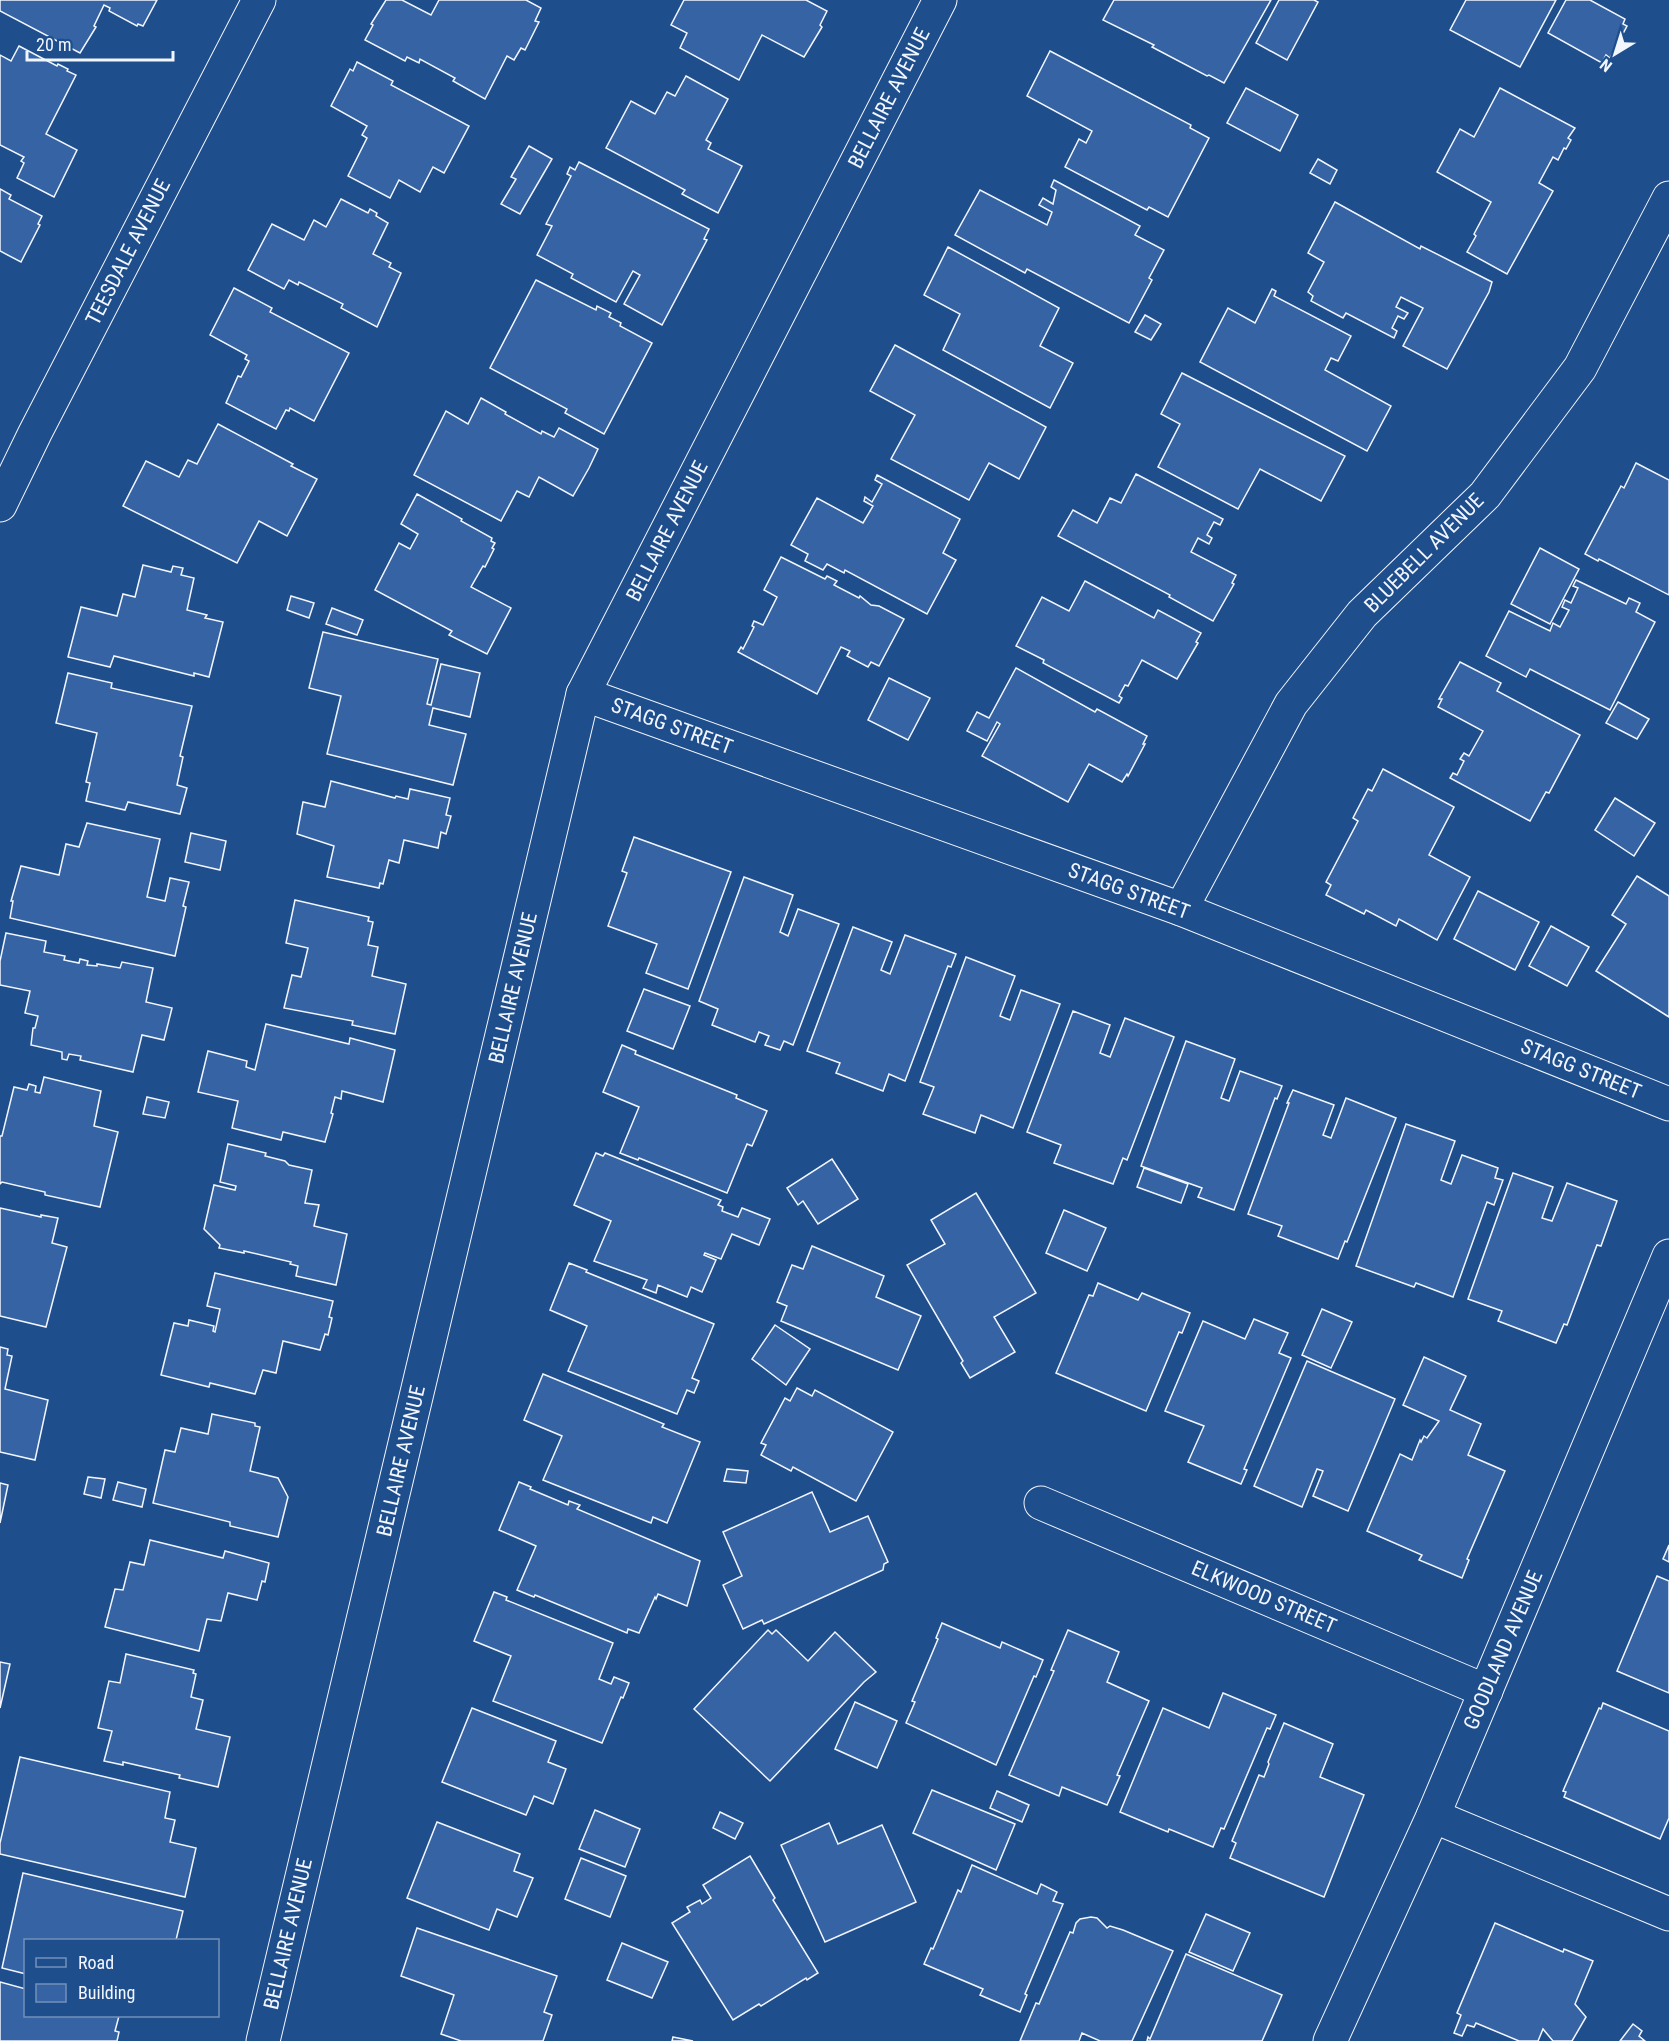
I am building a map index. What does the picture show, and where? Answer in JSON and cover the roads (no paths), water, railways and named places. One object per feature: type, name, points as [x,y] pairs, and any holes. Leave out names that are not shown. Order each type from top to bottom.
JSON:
[{"type":"street","name":"TEESDALE AVENUE","points":[[0,505],[34,433],[259,0]]},
{"type":"street","name":"BELLAIRE AVENUE","points":[[263,2041],[583,694],[940,0]]},
{"type":"street","name":"BLUEBELL AVENUE","points":[[1181,909],[1291,704],[1362,614],[1485,495],[1580,368],[1669,198]]},
{"type":"street","name":"STAGG STREET","points":[[583,694],[1181,909],[1669,1104]]},
{"type":"street","name":"GOODLAND AVENUE","points":[[1330,2041],[1433,1816],[1669,1256]]},
{"type":"street","name":"ELKWOOD STREET","points":[[1041,1503],[1486,1691]]},
{"type":"street","points":[[1433,1816],[1669,1914]]}]
